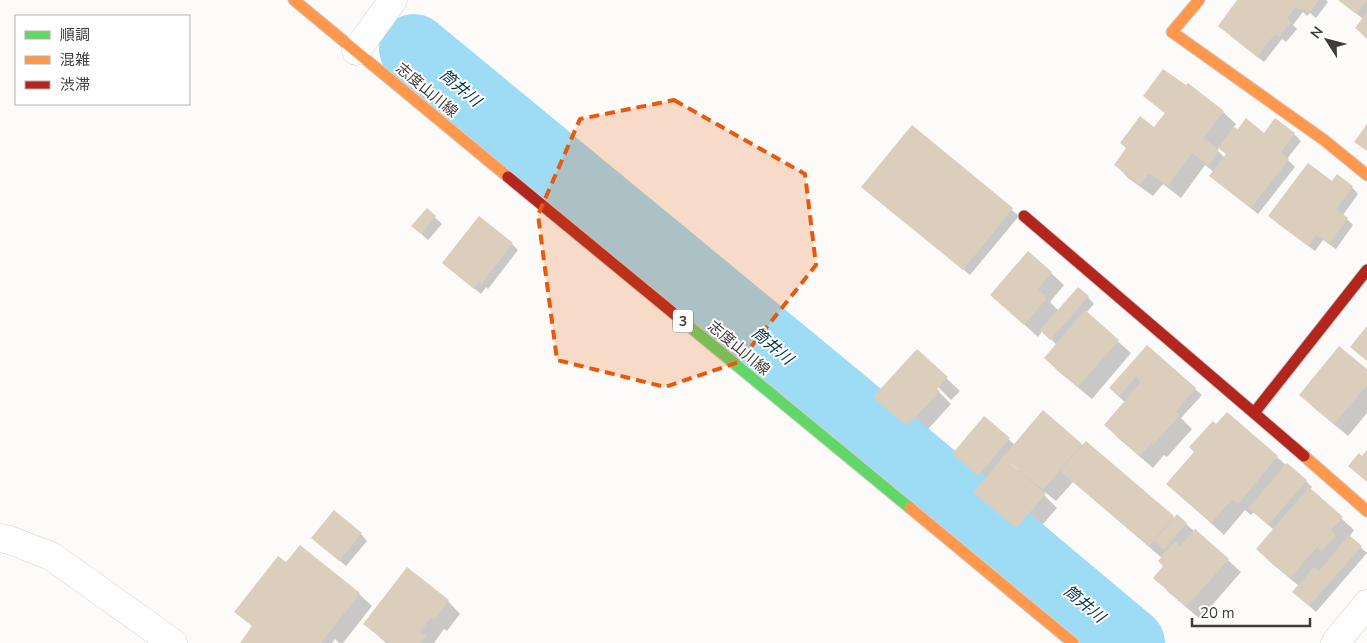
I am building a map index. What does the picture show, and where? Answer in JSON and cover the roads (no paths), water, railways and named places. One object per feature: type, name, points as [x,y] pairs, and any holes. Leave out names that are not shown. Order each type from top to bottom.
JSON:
[{"type":"main road","name":"志度山川線","points":[[294,0],[357,49],[1073,643]]},
{"type":"main road","points":[[1198,0],[1172,32],[1324,140],[1367,175]]},
{"type":"main road","points":[[1024,216],[1367,511]]},
{"type":"main road","points":[[1254,412],[1367,270]]},
{"type":"street","points":[[357,49],[392,0]]},
{"type":"street","points":[[0,538],[51,556],[173,643]]},
{"type":"street","points":[[1335,643],[1367,604]]},
{"type":"waterway","name":"筒井川","points":[[414,49],[841,401],[1130,643]]}]
